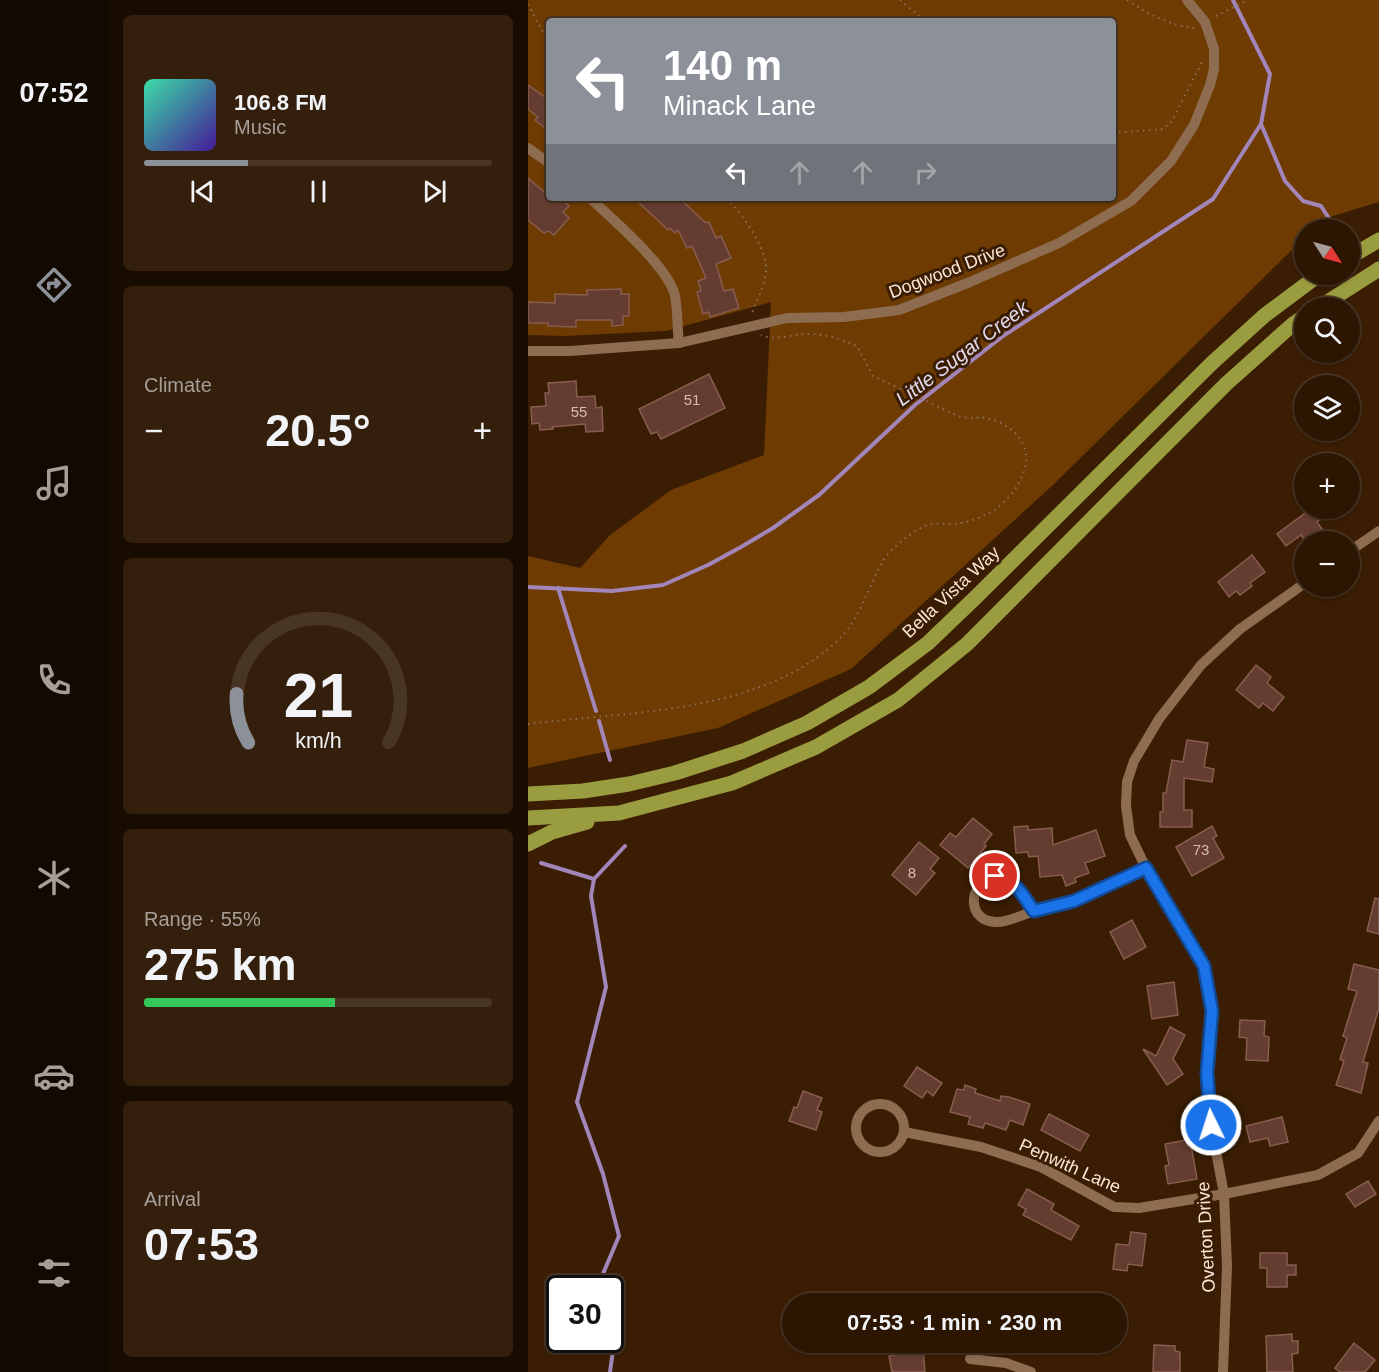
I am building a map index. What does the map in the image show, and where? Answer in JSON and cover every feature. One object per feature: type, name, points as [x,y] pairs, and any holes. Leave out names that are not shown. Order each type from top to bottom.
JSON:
[{"type":"main road","points":[[1360,251],[1379,240]]},
{"type":"main road","points":[[1335,297],[1379,269]]},
{"type":"main road","name":"Bella Vista Way","points":[[528,794],[629,784],[675,773],[743,751],[797,727],[869,687],[928,643],[1212,363],[1256,323],[1306,285]]},
{"type":"main road","points":[[528,844],[552,832],[732,783],[816,747],[898,700],[967,644],[1226,384],[1294,324]]},
{"type":"main road","points":[[528,818],[619,813]]},
{"type":"street","name":"Dogwood Drive","points":[[528,351],[570,351],[678,343],[787,318],[844,317],[899,310],[1059,243],[1131,201],[1171,161],[1194,125],[1210,85],[1214,69],[1214,49],[1205,22],[1187,0]]},
{"type":"street","points":[[528,148],[546,162]]},
{"type":"street","points":[[593,201],[622,228],[664,274],[675,295],[678,343]]},
{"type":"street","points":[[1360,544],[1379,531]]},
{"type":"street","name":"Overton Drive","points":[[1222,1372],[1227,1266],[1224,1194],[1211,1125],[1207,1073],[1212,1011],[1204,966],[1146,868],[1130,835],[1126,806],[1128,782],[1134,761],[1159,719],[1201,665],[1240,629],[1294,591]]},
{"type":"street","points":[[1034,911],[1015,884],[1003,876],[981,881],[974,895],[976,910],[988,921],[1003,921],[1074,901],[1146,868]]},
{"type":"street","points":[[879,1104],[887,1105],[899,1113],[903,1120],[904,1132],[893,1148],[878,1152],[863,1145],[858,1138],[857,1122],[865,1109],[879,1104]]},
{"type":"street","name":"Penwith Lane","points":[[904,1132],[981,1147],[1041,1167],[1114,1207],[1139,1208],[1318,1175],[1358,1153],[1379,1121]]},
{"type":"street","points":[[970,1359],[1006,1363],[1031,1372]]},
{"type":"path","points":[[900,0],[921,18]]},
{"type":"path","points":[[1127,0],[1153,16],[1178,25],[1195,29],[1205,22]]},
{"type":"path","points":[[1221,12],[1248,0]]},
{"type":"path","points":[[528,4],[546,38]]},
{"type":"path","points":[[1116,133],[1163,129],[1172,121],[1205,58],[1210,37]]},
{"type":"path","points":[[528,724],[705,703],[757,688],[792,674],[828,648],[849,628],[860,610],[882,561],[893,548],[913,533],[929,525],[961,523],[999,508],[1014,492],[1022,478],[1027,462],[1024,445],[1015,432],[1001,423],[983,417],[970,419],[958,416],[873,376],[857,346],[839,339],[807,334],[783,338],[765,337],[748,326],[763,284],[766,267],[758,241],[730,201]]},
{"type":"shaded area","points":[[528,0],[1379,0],[1379,202],[1323,219],[1294,219],[1294,248],[1053,485],[851,669],[718,728],[528,768],[528,556],[580,568],[610,535],[671,490],[764,455],[771,302],[666,331],[564,336],[528,335]]},
{"type":"building","points":[[528,85],[546,98],[546,129],[535,120],[538,117],[528,109]]},
{"type":"building","points":[[528,178],[546,193],[546,201],[558,203],[563,201],[569,206],[563,212],[569,218],[554,235],[548,231],[544,233],[528,220]]},
{"type":"building","points":[[637,201],[682,201],[706,223],[709,222],[716,238],[721,236],[731,258],[716,264],[724,291],[733,289],[739,308],[710,317],[709,312],[703,314],[697,292],[701,291],[698,281],[706,278],[692,246],[687,248],[678,230],[675,233],[670,228],[668,230]]},
{"type":"building","points":[[621,289],[621,294],[629,294],[629,316],[623,316],[623,325],[612,326],[612,320],[576,320],[576,327],[528,323],[528,302],[555,303],[555,294],[587,295],[587,290]]},
{"type":"building","points":[[709,374],[725,408],[661,439],[657,432],[651,434],[639,409]]},
{"type":"building","points":[[576,381],[577,397],[595,396],[596,408],[602,407],[603,431],[586,432],[585,424],[540,430],[539,423],[532,424],[531,407],[546,406],[545,393],[549,393],[548,383]]},
{"type":"building","points":[[1297,519],[1321,519],[1317,522],[1323,531],[1294,531],[1294,540],[1286,546],[1277,534]]},
{"type":"building","points":[[1252,555],[1265,572],[1250,583],[1252,586],[1240,595],[1236,591],[1229,597],[1218,582]]},
{"type":"building","points":[[1256,665],[1271,677],[1267,683],[1284,697],[1273,711],[1263,703],[1259,708],[1236,690]]},
{"type":"building","points":[[1187,740],[1208,743],[1204,767],[1214,769],[1212,782],[1184,778],[1184,810],[1192,810],[1192,827],[1160,827],[1163,793],[1166,793],[1172,760],[1183,762]]},
{"type":"building","points":[[973,818],[992,834],[984,844],[986,846],[968,868],[940,845],[950,833],[956,837]]},
{"type":"building","points":[[1028,826],[1028,830],[1052,828],[1053,845],[1096,830],[1105,856],[1085,863],[1089,873],[1075,878],[1076,882],[1066,886],[1062,875],[1040,877],[1038,856],[1029,857],[1028,852],[1016,853],[1014,827]]},
{"type":"building","points":[[1212,826],[1217,836],[1213,838],[1224,858],[1192,876],[1176,847]]},
{"type":"building","points":[[919,842],[939,858],[930,869],[935,873],[916,895],[892,875]]},
{"type":"building","points":[[1375,898],[1379,899],[1379,934],[1367,931]]},
{"type":"building","points":[[1132,920],[1146,947],[1124,959],[1110,932]]},
{"type":"building","points":[[1354,964],[1379,970],[1379,1008],[1363,1062],[1368,1063],[1361,1093],[1336,1085],[1344,1061],[1340,1059],[1347,1038],[1343,1036],[1357,991],[1348,989]]},
{"type":"building","points":[[1174,982],[1178,1015],[1152,1019],[1147,986]]},
{"type":"building","points":[[1240,1020],[1265,1021],[1264,1036],[1269,1037],[1268,1061],[1246,1060],[1247,1038],[1239,1037]]},
{"type":"building","points":[[1170,1027],[1185,1035],[1173,1059],[1183,1074],[1167,1085],[1143,1049],[1156,1056]]},
{"type":"building","points":[[917,1067],[942,1083],[933,1096],[927,1091],[922,1098],[904,1086]]},
{"type":"building","points":[[965,1085],[976,1089],[975,1093],[1000,1101],[1001,1096],[1030,1104],[1023,1125],[1010,1120],[1006,1130],[985,1123],[983,1128],[968,1124],[970,1117],[950,1112],[957,1089],[964,1090]]},
{"type":"building","points":[[803,1091],[822,1098],[817,1110],[822,1112],[816,1130],[789,1121]]},
{"type":"building","points":[[1049,1114],[1089,1135],[1080,1151],[1041,1130]]},
{"type":"building","points":[[1282,1117],[1288,1142],[1270,1146],[1268,1138],[1250,1142],[1246,1126]]},
{"type":"building","points":[[1186,1140],[1187,1146],[1191,1145],[1197,1179],[1168,1184],[1165,1166],[1169,1165],[1165,1144]]},
{"type":"building","points":[[1368,1181],[1376,1194],[1355,1207],[1346,1194]]},
{"type":"building","points":[[1027,1189],[1054,1204],[1051,1210],[1079,1226],[1071,1240],[1023,1215],[1026,1209],[1018,1205]]},
{"type":"building","points":[[1131,1232],[1146,1234],[1142,1266],[1128,1264],[1127,1271],[1113,1269],[1116,1244],[1129,1245]]},
{"type":"building","points":[[1260,1253],[1287,1253],[1287,1265],[1296,1265],[1296,1275],[1287,1275],[1287,1287],[1267,1287],[1267,1268],[1260,1268]]},
{"type":"building","points":[[1292,1334],[1292,1341],[1298,1341],[1298,1353],[1292,1354],[1293,1372],[1267,1372],[1266,1336]]},
{"type":"building","points":[[1354,1343],[1375,1360],[1365,1372],[1340,1372],[1335,1368]]},
{"type":"building","points":[[1154,1345],[1175,1346],[1175,1351],[1180,1352],[1180,1372],[1153,1372]]},
{"type":"building","points":[[923,1353],[925,1372],[892,1372],[889,1356]]},
{"type":"waterway","name":"Little Sugar Creek","points":[[528,587],[612,591],[663,585],[741,547],[773,528],[819,495],[915,405],[1003,336],[1213,199],[1261,124],[1270,74],[1233,0]]},
{"type":"waterway","points":[[1261,124],[1285,181],[1303,201],[1321,206],[1329,219]]},
{"type":"waterway","points":[[558,588],[596,711]]},
{"type":"waterway","points":[[599,721],[610,760]]},
{"type":"waterway","points":[[602,1275],[619,1236],[603,1174],[577,1102],[606,987],[591,896],[594,879],[625,846]]},
{"type":"waterway","points":[[541,863],[594,879]]},
{"type":"waterway","points":[[610,1372],[613,1353]]},
{"type":"route","points":[[995,876],[1010,879],[1034,911],[1074,901],[1146,868],[1204,966],[1212,1011],[1207,1073],[1211,1125]]}]
